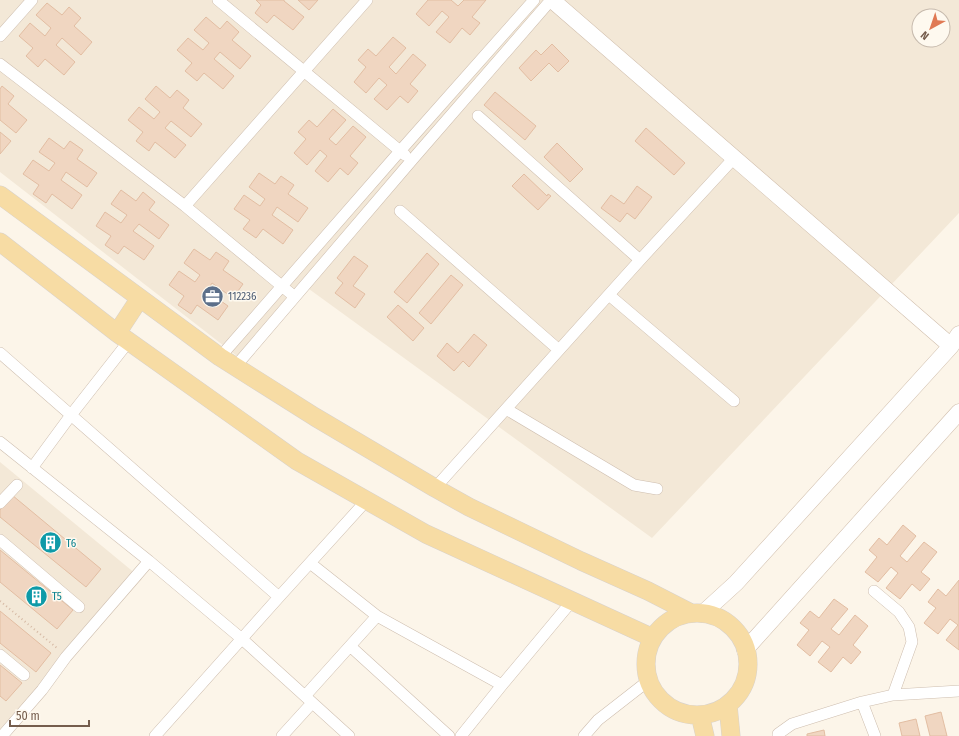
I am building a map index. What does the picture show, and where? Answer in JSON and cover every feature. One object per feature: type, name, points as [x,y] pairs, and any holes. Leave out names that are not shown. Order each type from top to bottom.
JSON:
[{"type":"main road","points":[[0,195],[220,357],[315,417],[469,507],[696,614]]},
{"type":"main road","points":[[0,242],[123,337],[297,461],[426,534],[653,638]]},
{"type":"main road","points":[[123,337],[140,298]]},
{"type":"main road","points":[[696,614],[718,618],[729,625],[742,642],[746,650],[747,659],[746,676],[734,699],[728,705],[712,713],[700,715],[678,712],[670,708],[652,689],[646,672],[646,654],[657,631],[669,621],[684,615],[696,614]]},
{"type":"main road","points":[[728,705],[731,736]]},
{"type":"main road","points":[[700,715],[705,736]]},
{"type":"street","points":[[0,36],[32,0]]},
{"type":"street","points":[[218,0],[412,160]]},
{"type":"street","points":[[185,206],[367,0]]},
{"type":"street","points":[[220,357],[534,0]]},
{"type":"street","points":[[236,367],[412,160],[552,0],[734,158],[955,339]]},
{"type":"street","points":[[565,0],[955,339]]},
{"type":"street","points":[[0,64],[185,206],[295,297]]},
{"type":"street","points":[[478,116],[640,260]]},
{"type":"street","points":[[435,488],[734,158]]},
{"type":"street","points":[[400,211],[560,350]]},
{"type":"street","points":[[609,295],[734,401]]},
{"type":"street","points":[[32,468],[71,415],[123,337]]},
{"type":"street","points":[[696,614],[736,583],[955,339]]},
{"type":"street","points":[[0,353],[279,597]]},
{"type":"street","points":[[506,409],[634,485],[657,489]]},
{"type":"street","points":[[746,650],[959,412]]},
{"type":"street","points":[[0,442],[149,561],[242,639],[349,736]]},
{"type":"street","points":[[0,503],[17,485]]},
{"type":"street","points":[[155,736],[366,501]]},
{"type":"street","points":[[0,540],[79,607]]},
{"type":"street","points":[[2,736],[42,690],[66,657],[149,561]]},
{"type":"street","points":[[310,563],[377,616],[502,685]]},
{"type":"street","points":[[874,591],[900,612],[908,627],[912,642],[894,695]]},
{"type":"street","points":[[461,736],[572,601]]},
{"type":"street","points":[[282,736],[308,699],[350,646],[377,616]]},
{"type":"street","points":[[350,646],[449,736]]},
{"type":"street","points":[[0,655],[24,675]]},
{"type":"street","points":[[584,736],[598,720],[648,680]]},
{"type":"street","points":[[778,736],[778,734],[792,724],[862,702],[894,695],[959,691]]},
{"type":"street","points":[[862,702],[875,736]]},
{"type":"path","points":[[0,601],[57,648]]},
{"type":"shaded area","points":[[0,0],[959,0],[959,213],[652,538],[309,289],[246,363],[0,172]]},
{"type":"shaded area","points":[[0,462],[142,579],[2,736],[0,736]]},
{"type":"building","points":[[256,0],[284,0],[304,17],[293,30],[274,15],[267,23],[255,13],[261,5]]},
{"type":"building","points":[[298,0],[318,0],[309,10]]},
{"type":"building","points":[[428,0],[451,0],[458,6],[464,0],[486,0],[472,17],[480,23],[470,35],[462,28],[450,43],[436,32],[449,17],[442,11],[429,26],[416,14]]},
{"type":"building","points":[[47,3],[62,15],[69,7],[81,18],[74,26],[92,42],[81,55],[62,38],[56,45],[75,62],[64,75],[45,59],[38,67],[26,56],[33,48],[19,36],[30,23],[45,36],[51,28],[36,15]]},
{"type":"building","points":[[206,17],[220,29],[227,21],[239,32],[232,40],[251,56],[240,69],[220,52],[214,59],[234,76],[223,89],[204,73],[197,81],[185,71],[192,63],[177,50],[188,38],[203,50],[209,43],[194,30]]},
{"type":"building","points":[[393,37],[406,48],[389,67],[396,74],[413,54],[426,65],[410,84],[418,91],[408,103],[400,96],[387,110],[374,99],[387,85],[379,78],[366,93],[354,82],[366,67],[358,60],[368,49],[376,56]]},
{"type":"building","points":[[552,44],[569,61],[558,72],[549,63],[531,81],[519,68],[536,50],[541,55]]},
{"type":"building","points":[[2,86],[14,96],[8,104],[27,120],[16,133],[0,120],[0,89]]},
{"type":"building","points":[[156,86],[170,98],[177,90],[189,100],[183,108],[202,124],[191,137],[171,121],[165,128],[186,145],[175,158],[155,142],[149,151],[136,141],[143,132],[128,120],[139,107],[154,119],[160,112],[145,99]]},
{"type":"building","points":[[495,92],[536,126],[525,140],[484,105]]},
{"type":"building","points":[[333,109],[346,120],[329,139],[336,145],[353,126],[366,137],[350,156],[358,163],[348,175],[340,168],[328,182],[315,171],[327,156],[320,150],[307,165],[294,153],[306,139],[298,132],[309,120],[317,127]]},
{"type":"building","points":[[646,128],[685,163],[674,175],[635,141]]},
{"type":"building","points":[[0,132],[11,141],[0,154]]},
{"type":"building","points":[[49,138],[64,149],[70,141],[83,150],[77,159],[97,173],[87,187],[66,172],[61,180],[82,195],[72,209],[52,194],[46,203],[33,194],[39,185],[23,174],[33,160],[49,171],[55,163],[39,152]]},
{"type":"building","points":[[557,143],[583,169],[570,182],[544,157]]},
{"type":"building","points":[[259,173],[275,184],[281,176],[294,185],[288,194],[308,208],[298,222],[277,207],[272,215],[293,230],[283,244],[263,229],[256,238],[243,229],[250,220],[234,209],[244,195],[260,206],[265,199],[249,187]]},
{"type":"building","points":[[524,174],[547,196],[548,194],[551,196],[538,210],[512,186]]},
{"type":"building","points":[[637,186],[652,197],[635,219],[627,213],[620,222],[601,208],[611,195],[624,204]]},
{"type":"building","points":[[121,190],[136,201],[143,192],[155,202],[149,210],[169,225],[159,239],[139,224],[133,231],[154,246],[144,260],[124,246],[118,254],[105,245],[111,236],[96,226],[105,212],[121,223],[127,215],[111,204]]},
{"type":"building","points":[[194,249],[210,260],[216,252],[229,261],[223,270],[243,284],[233,298],[212,283],[207,291],[228,306],[218,320],[197,305],[191,314],[178,305],[184,296],[169,285],[179,271],[195,282],[200,275],[184,263]]},
{"type":"building","points":[[427,253],[439,264],[407,303],[394,292]]},
{"type":"building","points":[[354,256],[368,266],[353,286],[365,294],[355,308],[335,293],[343,283],[337,278]]},
{"type":"building","points":[[451,275],[463,285],[431,324],[419,313]]},
{"type":"building","points":[[398,305],[424,328],[413,341],[387,317]]},
{"type":"building","points":[[474,334],[487,345],[469,367],[463,361],[454,371],[437,356],[447,343],[458,353]]},
{"type":"building","name":"T6","points":[[12,495],[101,569],[86,587],[0,517],[0,510]]},
{"type":"building","points":[[903,525],[916,536],[900,556],[907,562],[924,542],[937,552],[921,572],[930,579],[920,591],[912,584],[900,599],[886,588],[898,573],[891,567],[878,582],[865,572],[877,557],[869,550],[879,538],[887,545]]},
{"type":"building","name":"T5","points":[[0,550],[73,610],[57,629],[0,582]]},
{"type":"building","points":[[959,580],[959,650],[946,640],[958,625],[950,619],[938,634],[924,623],[936,608],[928,602],[938,589],[946,596]]},
{"type":"building","points":[[834,599],[848,609],[831,629],[839,635],[855,615],[868,626],[853,645],[861,652],[851,664],[843,657],[831,672],[818,662],[830,647],[822,641],[810,656],[797,645],[809,630],[800,623],[810,611],[819,618]]},
{"type":"building","points":[[0,611],[51,653],[36,672],[0,643]]},
{"type":"building","points":[[0,665],[22,683],[6,701],[0,696]]},
{"type":"building","points":[[941,712],[947,736],[930,736],[925,716]]},
{"type":"building","points":[[916,719],[920,736],[902,736],[899,723]]},
{"type":"building","points":[[824,730],[825,736],[807,736],[807,734]]},
{"type":"place","name":"112236","points":[[212,296]]},
{"type":"place","name":"T6","points":[[51,543]]},
{"type":"place","name":"T5","points":[[36,596]]}]
